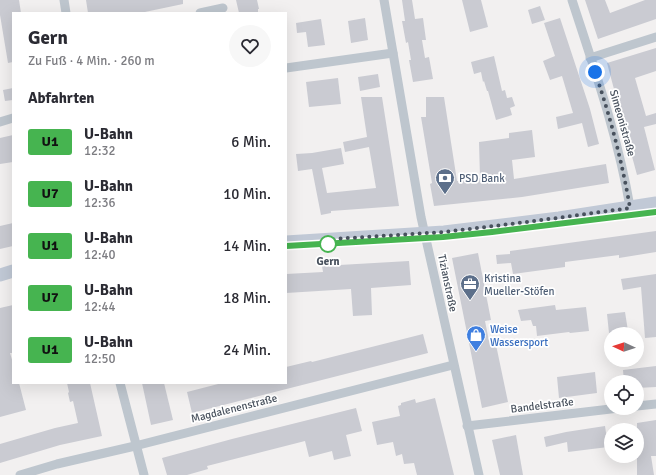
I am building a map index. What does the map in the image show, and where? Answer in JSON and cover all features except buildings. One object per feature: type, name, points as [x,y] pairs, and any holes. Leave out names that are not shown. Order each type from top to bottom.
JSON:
[{"type":"street","points":[[64,0],[66,12]]},
{"type":"street","name":"Tizianstraße","points":[[384,0],[420,217],[479,475]]},
{"type":"street","name":"Simeonistraße","points":[[572,0],[604,100],[622,164],[630,208]]},
{"type":"street","points":[[204,12],[223,7]]},
{"type":"street","points":[[590,58],[656,37]]},
{"type":"street","points":[[287,68],[393,53]]},
{"type":"street","points":[[0,122],[12,118]]},
{"type":"street","points":[[287,242],[424,234],[527,222],[656,203]]},
{"type":"street","points":[[0,275],[12,272]]},
{"type":"street","name":"Magdalenenstraße","points":[[20,475],[57,464],[135,446],[453,365]]},
{"type":"street","points":[[120,384],[135,446],[144,475]]},
{"type":"street","points":[[644,405],[656,404]]},
{"type":"street","name":"Bandelstraße","points":[[467,426],[604,410]]},
{"type":"metro line","name":"U1","points":[[287,246],[443,237],[656,212]]},
{"type":"place","name":"PSD Bank","points":[[445,195]]},
{"type":"place","name":"Gern","points":[[328,244]]},
{"type":"place","name":"Kristina Mueller-Stöfen","points":[[470,301]]},
{"type":"place","name":"Weise Wassersport","points":[[476,352]]},
{"type":"route","points":[[328,244],[334,239],[444,232],[630,208],[622,164],[595,72]]}]
